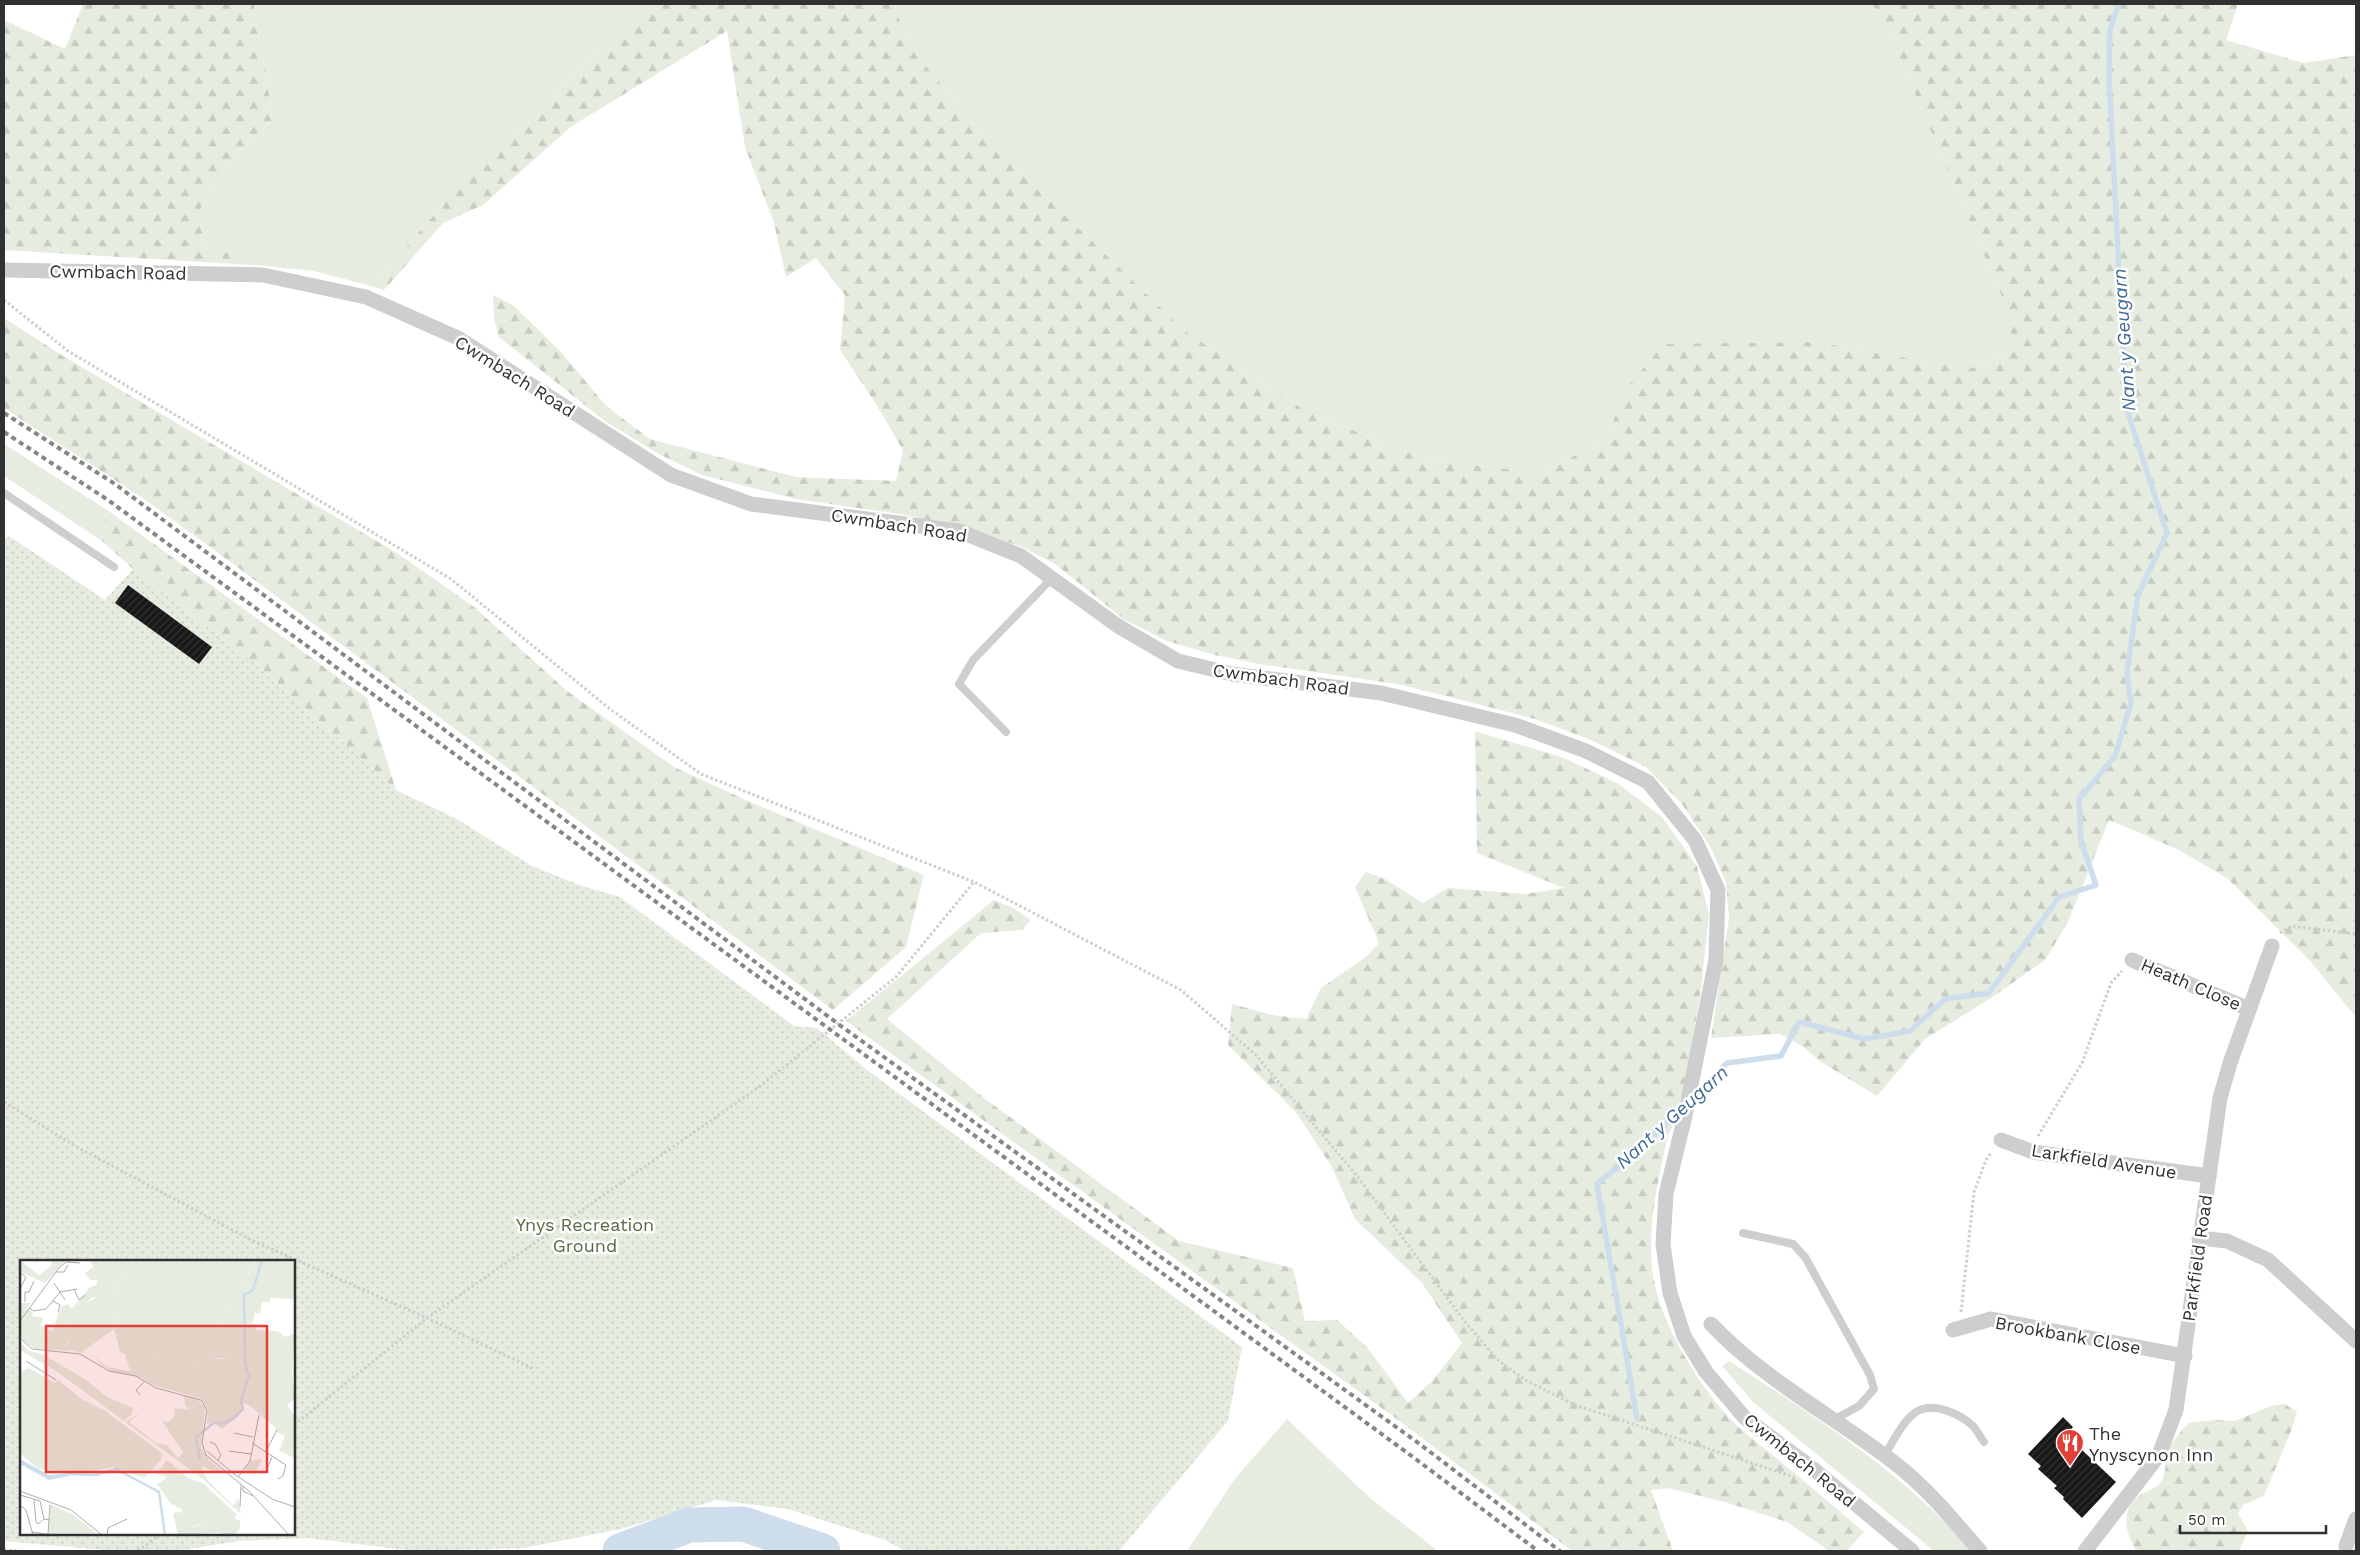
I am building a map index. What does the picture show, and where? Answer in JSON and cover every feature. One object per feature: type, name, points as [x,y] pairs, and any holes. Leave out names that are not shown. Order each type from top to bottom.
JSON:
[{"type":"street","name":"Cwmbach Road","points":[[4,270],[264,275],[366,297],[458,338],[671,475],[751,504],[959,531],[1022,556],[1118,626],[1178,661],[1232,674],[1381,693],[1515,725],[1586,751],[1648,782],[1696,840],[1718,890],[1716,959],[1685,1116],[1666,1194],[1663,1244],[1670,1293],[1684,1336],[1706,1372],[1745,1418],[1811,1467],[1912,1551]]},
{"type":"street","name":"Parkfield Road","points":[[2085,1551],[2144,1476],[2165,1443],[2176,1410],[2220,1098],[2230,1063],[2272,946]]},
{"type":"street","name":"Heath Close","points":[[2132,960],[2249,1009]]},
{"type":"street","name":"Larkfield Avenue","points":[[2001,1140],[2030,1151],[2208,1176]]},
{"type":"street","points":[[2199,1238],[2227,1241],[2268,1260],[2353,1333]]},
{"type":"street","name":"Brookbank Close","points":[[1957,1323],[1991,1319],[2185,1356]]},
{"type":"street","points":[[1711,1324],[1727,1341],[1768,1373],[1897,1465],[1949,1515],[1980,1551]]},
{"type":"street","points":[[2346,1546],[2356,1519]]},
{"type":"lane","points":[[4,493],[114,567]]},
{"type":"lane","points":[[1006,732],[959,684],[973,660],[1052,578]]},
{"type":"lane","points":[[1743,1233],[1793,1244],[1805,1257],[1870,1375],[1874,1389],[1859,1406],[1834,1420]]},
{"type":"lane","points":[[1884,1456],[1902,1427],[1917,1412],[1932,1408],[1947,1410],[1973,1426],[1984,1442]]},
{"type":"path","points":[[4,300],[68,351],[451,579],[610,709],[701,774],[974,882],[1180,990],[1256,1055],[1357,1176],[1465,1322],[1498,1360],[1525,1380],[1575,1405],[1802,1480],[1811,1467]]},
{"type":"path","points":[[295,1424],[427,1318],[759,1087],[896,977],[974,882]]},
{"type":"path","points":[[2272,946],[2279,933],[2292,926],[2356,934]]},
{"type":"path","points":[[2030,1151],[2082,1063],[2111,983],[2132,960]]},
{"type":"path","points":[[4,1102],[75,1146],[248,1239],[427,1318],[534,1369]]},
{"type":"path","points":[[1957,1323],[1974,1192],[1986,1160],[2001,1140]]},
{"type":"path","points":[[138,1551],[159,1535]]},
{"type":"path","points":[[4,1550],[21,1551]]},
{"type":"green space","points":[[83,4],[254,4],[273,119],[223,170],[200,209],[204,247],[244,255],[253,265],[4,250],[4,20],[65,49]]},
{"type":"green space","points":[[254,4],[644,4],[640,14],[568,78],[546,109],[489,153],[371,286],[314,271],[253,265],[244,255],[204,247],[200,209],[223,170],[273,119]]},
{"type":"green space","points":[[644,4],[893,4],[912,49],[989,142],[1185,331],[1307,412],[1424,459],[1541,473],[1605,440],[1628,386],[1664,344],[1816,342],[1969,369],[2007,354],[2013,322],[1881,15],[1871,4],[2238,4],[2226,40],[2303,63],[2356,55],[2356,1017],[2311,962],[2227,878],[2177,849],[2109,820],[2067,924],[2045,960],[1991,998],[1925,1039],[1877,1096],[1821,1062],[1802,1046],[1780,1034],[1711,1038],[1729,919],[1726,882],[1711,848],[1682,804],[1646,767],[1591,740],[1535,719],[1397,684],[1259,664],[1215,655],[1167,641],[1125,620],[1055,564],[1020,546],[907,515],[796,499],[702,475],[657,453],[605,421],[499,337],[494,319],[493,295],[513,305],[562,353],[606,406],[650,439],[796,477],[896,481],[903,450],[876,404],[840,350],[845,295],[816,258],[786,277],[774,223],[745,147],[727,31],[572,126],[483,205],[443,223],[384,290],[371,286],[489,153],[546,109],[568,78],[640,14]]},
{"type":"green space","points":[[893,4],[1871,4],[1881,15],[2013,322],[2007,354],[1969,369],[1816,342],[1628,386],[1605,440],[1541,473],[1424,459],[1307,412],[1185,331],[989,142],[912,49]]},
{"type":"green space","points":[[4,318],[63,356],[397,553],[474,607],[567,691],[674,767],[748,801],[924,875],[906,947],[833,1010],[144,499],[4,408]]},
{"type":"green space","points":[[4,444],[107,510],[102,541],[4,476]]},
{"type":"green space","points":[[107,510],[367,698],[396,790],[257,665],[133,569],[102,541]]},
{"type":"green space","name":"Ynys Recreation Ground","points":[[9,536],[105,600],[133,569],[257,665],[396,790],[457,819],[532,866],[582,886],[620,897],[794,1026],[817,1028],[867,1070],[1242,1347],[1228,1421],[1119,1551],[905,1551],[885,1540],[788,1509],[716,1500],[621,1529],[524,1548],[414,1551],[308,1538],[239,1541],[177,1551],[115,1551],[4,1541],[4,538],[6,539]]},
{"type":"green space","points":[[1475,731],[1564,758],[1619,784],[1662,817],[1697,866],[1709,915],[1701,989],[1687,1074],[1674,1124],[1668,1135],[1654,1207],[1651,1244],[1654,1281],[1664,1315],[1672,1332],[1691,1367],[1712,1398],[1741,1429],[1864,1532],[1847,1551],[1829,1551],[1787,1522],[1725,1502],[1668,1488],[1651,1490],[1673,1551],[1572,1551],[1394,1417],[846,1021],[994,900],[1015,909],[1031,920],[1022,930],[981,933],[887,1019],[984,1098],[1179,1241],[1293,1268],[1305,1321],[1337,1320],[1367,1347],[1408,1403],[1432,1381],[1462,1343],[1422,1283],[1355,1219],[1332,1167],[1295,1111],[1228,1045],[1232,1004],[1272,1015],[1306,1019],[1321,988],[1367,956],[1379,943],[1355,887],[1366,872],[1385,879],[1423,903],[1448,888],[1525,894],[1564,888],[1477,853]]},
{"type":"green space","points":[[1729,1361],[1826,1425],[1888,1471],[1917,1496],[1972,1551],[1934,1551],[1753,1402],[1722,1366]]},
{"type":"green space","points":[[2285,1404],[2297,1412],[2264,1496],[2243,1505],[2238,1513],[2248,1531],[2239,1551],[2137,1551],[2127,1530],[2126,1522],[2129,1507],[2139,1496],[2156,1487],[2161,1482],[2171,1446],[2189,1423],[2215,1420],[2235,1421],[2271,1406]]},
{"type":"green space","points":[[1287,1419],[1370,1498],[1438,1551],[1187,1551],[1234,1480]]},
{"type":"building","points":[[128,585],[212,647],[199,664],[115,603]]},
{"type":"building","name":"The Ynyscynon Inn","points":[[2063,1417],[2073,1427],[2066,1435],[2116,1482],[2082,1518],[2063,1499],[2064,1497],[2054,1488],[2057,1486],[2038,1469],[2041,1466],[2028,1454]]},
{"type":"waterway","name":"Nant y Geugarn","points":[[1693,1098],[1727,1063],[1781,1056],[1799,1022],[1865,1039],[1910,1031],[1945,999],[1989,993],[2059,897],[2096,885],[2081,841],[2079,799],[2115,756],[2131,703],[2127,673],[2138,595],[2167,533],[2126,407],[2109,78],[2110,29],[2119,4]]},
{"type":"waterway","name":"Nant y Geugarn","points":[[1637,1419],[1597,1184],[1649,1141],[1682,1108]]},
{"type":"waterway","points":[[620,1551],[689,1525],[743,1524],[823,1551]]},
{"type":"railway","points":[[4,413],[115,484],[841,1026],[1421,1445],[1560,1551]]},
{"type":"railway","points":[[4,432],[108,500],[1417,1460],[1538,1551]]},
{"type":"place","name":"The Ynyscynon Inn","points":[[2070,1467]]}]
